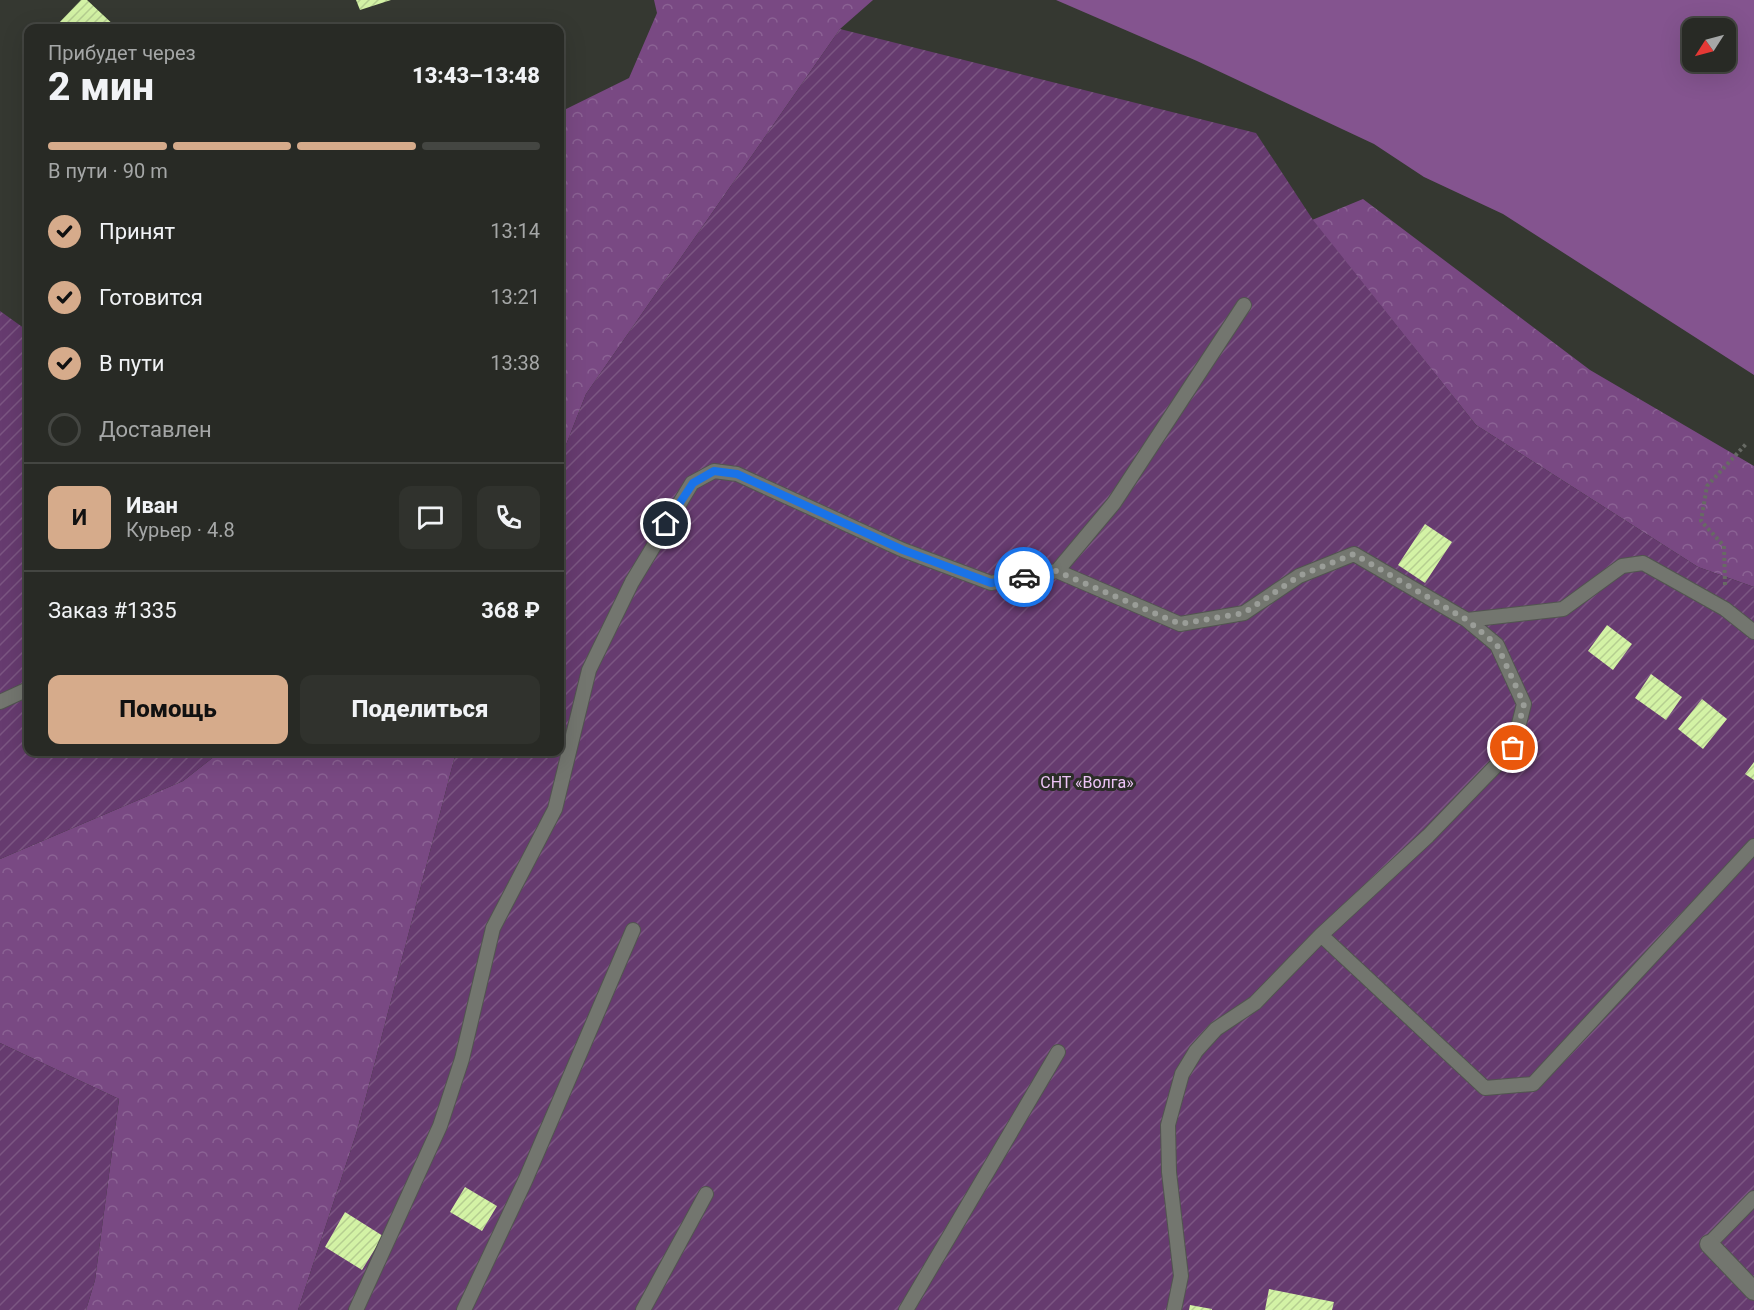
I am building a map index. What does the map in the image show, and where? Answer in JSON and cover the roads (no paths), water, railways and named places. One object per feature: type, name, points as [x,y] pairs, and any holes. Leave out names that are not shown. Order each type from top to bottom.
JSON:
[{"type":"street","points":[[1709,1245],[1754,1291]]},
{"type":"lane","points":[[1056,571],[1114,503],[1244,305]]},
{"type":"lane","points":[[356,1310],[441,1126],[462,1059],[493,928],[555,809],[589,670],[632,582],[693,483],[714,471],[737,474],[903,550],[991,583],[1056,571],[1180,624],[1244,613],[1299,576],[1354,554],[1467,620],[1497,645],[1524,704],[1513,748],[1428,836],[1321,935],[1255,1003],[1216,1029],[1196,1051],[1182,1074],[1168,1125],[1169,1172],[1181,1276],[1174,1310]]},
{"type":"lane","points":[[1467,620],[1563,609],[1622,566],[1643,563],[1725,609],[1754,632]]},
{"type":"lane","points":[[0,702],[24,691]]},
{"type":"lane","points":[[1321,935],[1485,1088],[1533,1084],[1754,846]]},
{"type":"lane","points":[[464,1310],[525,1181],[633,930]]},
{"type":"lane","points":[[906,1310],[1058,1052]]},
{"type":"lane","points":[[643,1310],[706,1194]]},
{"type":"lane","points":[[1709,1245],[1754,1198]]},
{"type":"park label","name":"СНТ «Волга»","points":[[1087,782]]}]
